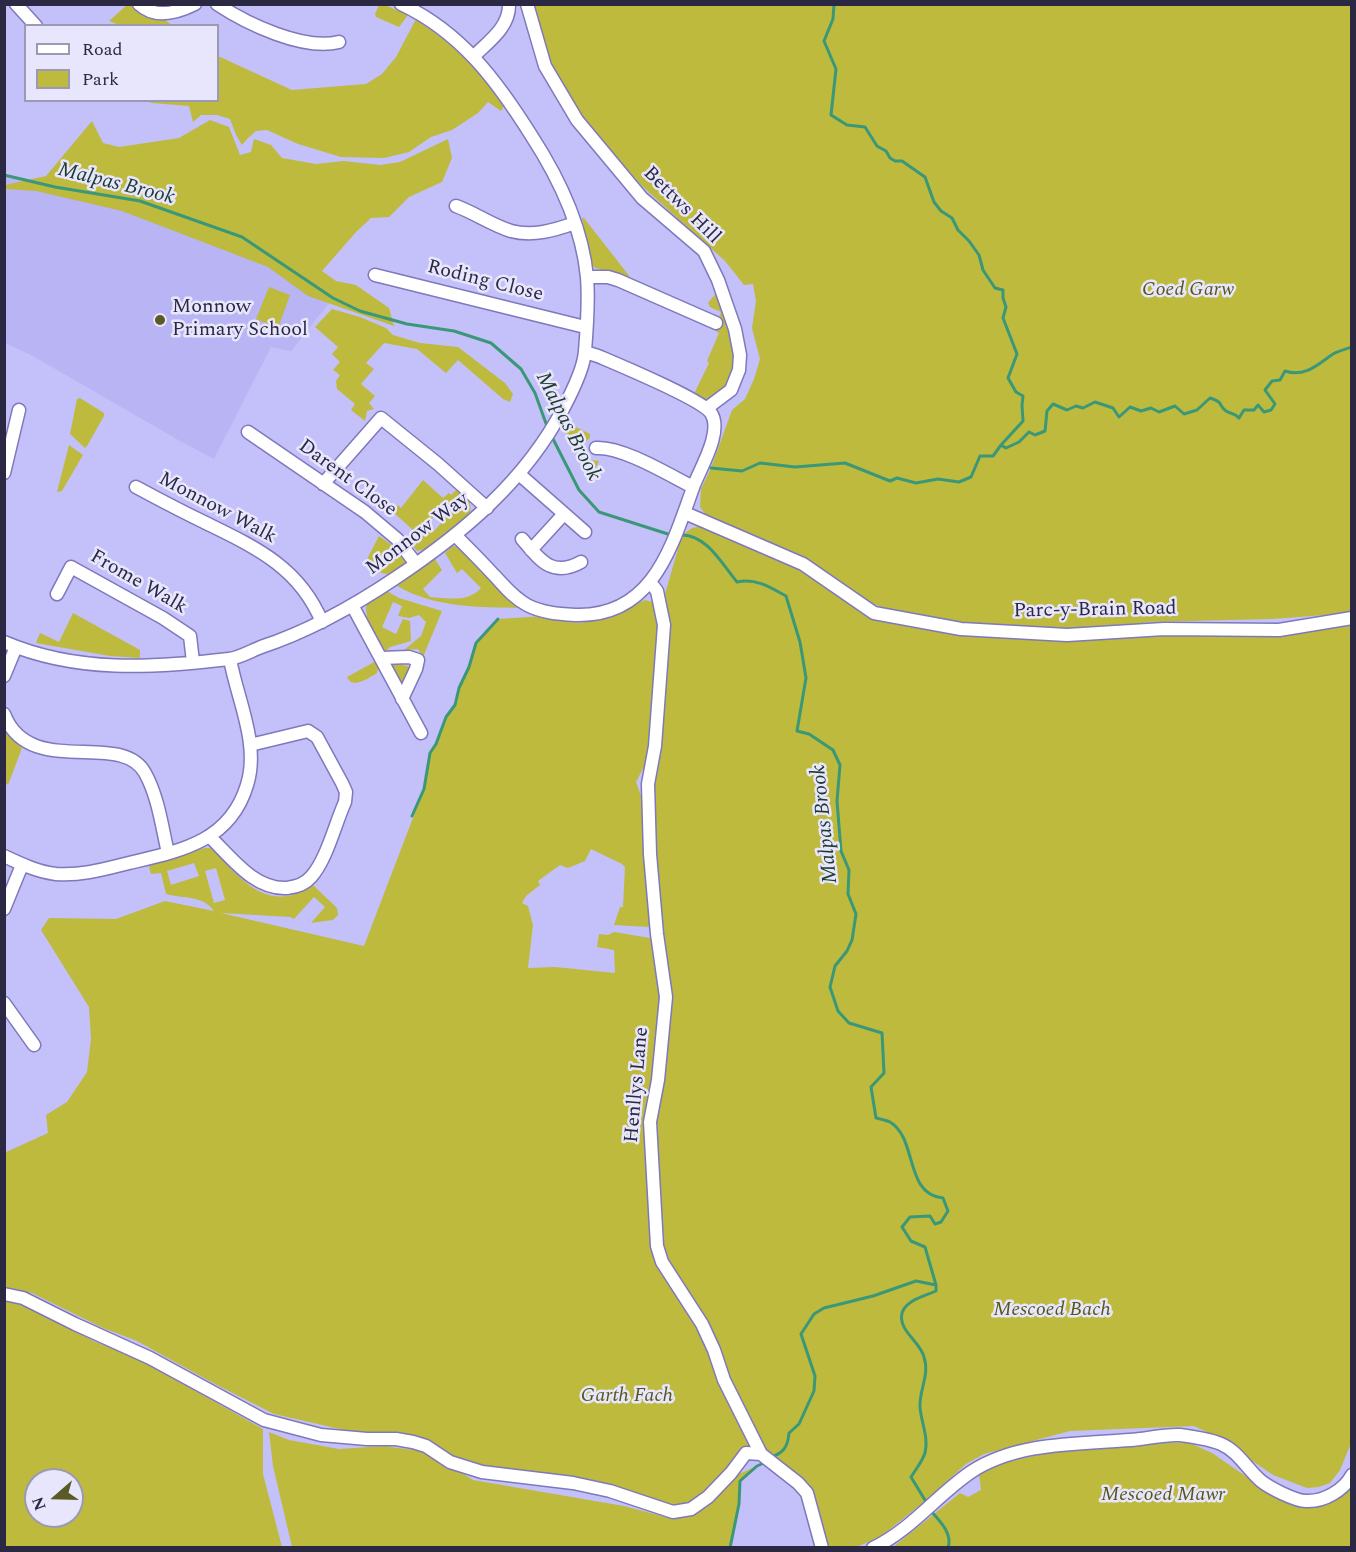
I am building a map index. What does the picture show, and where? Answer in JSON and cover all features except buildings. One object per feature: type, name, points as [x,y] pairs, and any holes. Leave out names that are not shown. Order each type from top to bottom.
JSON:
[{"type":"street","points":[[16,4],[34,24]]},
{"type":"street","points":[[139,4],[145,10],[164,14],[195,4]]},
{"type":"street","points":[[216,4],[264,28],[297,40],[327,45],[339,42]]},
{"type":"street","name":"Monnow Way","points":[[10,645],[66,660],[122,668],[230,659],[292,636],[352,605],[456,536],[519,474],[555,424],[571,394],[585,352],[587,278],[575,223],[558,181],[499,86],[474,56],[446,31],[430,19],[401,4]]},
{"type":"street","points":[[474,56],[503,27],[509,12],[509,4]]},
{"type":"street","name":"Bettws Hill","points":[[527,4],[545,66],[577,120],[642,198],[704,251],[718,280],[735,329],[740,355],[739,370],[731,390],[706,408]]},
{"type":"street","points":[[456,206],[509,230],[525,233],[558,229],[575,223]]},
{"type":"street","name":"Roding Close","points":[[375,275],[585,327]]},
{"type":"street","points":[[587,278],[608,277],[618,280],[716,323]]},
{"type":"street","points":[[456,536],[508,592],[528,606],[544,612],[585,615],[604,612],[636,596],[657,574],[683,518],[714,434],[715,423],[706,408],[598,356],[585,352]]},
{"type":"street","points":[[4,473],[19,410]]},
{"type":"street","points":[[323,484],[381,418],[438,464],[487,508]]},
{"type":"street","name":"Darent Close","points":[[248,432],[365,512],[397,539],[416,564]]},
{"type":"street","points":[[596,448],[605,447],[619,451],[693,487]]},
{"type":"street","points":[[519,474],[585,532]]},
{"type":"street","name":"Monnow Walk","points":[[136,487],[259,550],[303,587],[322,622]]},
{"type":"street","points":[[531,550],[563,515]]},
{"type":"street","name":"Parc-y-Brain Road","points":[[683,518],[803,564],[874,613],[961,630],[1067,635],[1164,628],[1279,630],[1352,618]]},
{"type":"street","points":[[522,539],[544,564],[559,569],[570,568],[581,562]]},
{"type":"street","name":"Frome Walk","points":[[57,594],[71,567],[163,618],[190,636],[193,662]]},
{"type":"street","name":"Henllys Lane","points":[[651,582],[657,591],[664,625],[655,746],[648,784],[650,854],[657,934],[666,996],[658,1080],[650,1122],[657,1246],[662,1262],[702,1324],[724,1380],[760,1454],[807,1492],[822,1548]]},
{"type":"street","points":[[352,605],[421,733]]},
{"type":"street","points":[[4,676],[10,645]]},
{"type":"street","points":[[381,658],[409,657],[417,660],[416,669],[402,699]]},
{"type":"street","points":[[4,856],[22,865],[57,874],[97,871],[183,850],[209,836],[232,817],[241,801],[251,769],[250,745],[230,659]]},
{"type":"street","points":[[4,714],[9,727],[22,739],[40,748],[116,754],[139,765],[145,772],[154,799],[168,853]]},
{"type":"street","points":[[209,836],[255,880],[275,889],[294,887],[304,883],[311,878],[319,864],[345,802],[346,792],[330,759],[316,737],[308,731],[250,745]]},
{"type":"street","points":[[4,909],[22,865]]},
{"type":"street","points":[[4,1003],[34,1045]]},
{"type":"street","points":[[4,1294],[23,1298],[150,1358],[264,1420],[321,1435],[413,1442],[426,1446],[450,1462],[482,1472],[573,1483],[610,1491],[673,1512],[692,1509],[708,1497],[746,1453],[760,1454]]},
{"type":"street","points":[[873,1548],[883,1543],[970,1473],[989,1461],[1052,1446],[1181,1435],[1220,1443],[1234,1453],[1262,1482],[1284,1494],[1306,1501],[1330,1497],[1348,1482],[1352,1475]]},
{"type":"shaded area","name":"Monnow Primary School","points":[[5,175],[55,187],[140,201],[333,298],[291,351],[271,347],[214,459],[33,356],[5,343]]},
{"type":"green space","points":[[127,5],[131,5],[171,24],[116,24],[109,21]]},
{"type":"green space","points":[[379,5],[385,5],[408,15],[399,27],[376,17]]},
{"type":"green space","name":"Coed Garw","points":[[534,5],[1351,5],[1351,613],[1272,619],[1147,622],[1127,627],[1059,629],[985,627],[894,611],[870,603],[840,584],[708,518],[700,507],[701,489],[732,410],[745,399],[760,359],[752,328],[756,301],[753,284],[744,285],[725,261],[642,186],[579,114],[557,77]]},
{"type":"green space","points":[[416,19],[453,47],[475,69],[504,106],[501,111],[488,102],[478,113],[452,130],[431,137],[409,152],[384,158],[341,157],[298,144],[267,130],[256,131],[242,145],[230,119],[217,115],[201,115],[193,122],[189,106],[149,102],[219,102],[219,56],[292,90],[366,84],[382,74],[396,57]]},
{"type":"green space","points":[[210,120],[229,127],[240,155],[251,152],[254,139],[271,145],[282,158],[316,164],[344,161],[380,165],[400,162],[448,139],[452,158],[442,182],[409,197],[389,217],[371,218],[322,271],[336,281],[356,285],[389,308],[394,326],[308,296],[268,267],[122,211],[36,191],[5,189],[5,185],[46,176],[92,121],[103,143],[119,147],[179,138]]},
{"type":"green space","points":[[582,218],[630,277],[595,268],[592,265]]},
{"type":"green space","points":[[269,287],[290,295],[278,328],[256,319]]},
{"type":"green space","points":[[717,292],[732,338],[734,375],[730,384],[712,400],[699,400],[693,396],[709,363],[707,361],[719,333],[714,330],[721,312],[710,307],[708,303]]},
{"type":"green space","points":[[332,309],[386,328],[393,335],[420,343],[458,347],[505,383],[513,394],[510,402],[503,399],[458,360],[446,373],[417,349],[384,343],[366,363],[374,369],[361,384],[375,396],[369,403],[374,409],[367,411],[365,421],[351,410],[355,404],[337,389],[336,381],[340,375],[333,370],[340,362],[332,354],[338,347],[315,327]]},
{"type":"green space","points":[[80,398],[104,413],[85,448],[70,434],[77,399]]},
{"type":"green space","points":[[566,422],[590,434],[583,448],[590,460],[599,461],[593,475],[563,427]]},
{"type":"green space","points":[[69,445],[83,455],[62,491],[57,492]]},
{"type":"green space","points":[[423,480],[443,498],[456,490],[468,499],[471,509],[470,514],[444,536],[430,546],[417,551],[406,537],[413,530],[393,512],[398,505],[401,508]],"holes":[[[444,504],[452,511],[434,531],[427,525]]]},
{"type":"green space","name":"Mescoed Bach","points":[[702,526],[788,560],[877,617],[943,630],[1235,636],[1351,626],[1352,1441],[1340,1470],[1330,1483],[1307,1488],[1273,1475],[1219,1438],[1194,1426],[1070,1431],[984,1454],[966,1464],[879,1538],[856,1547],[826,1546],[816,1502],[809,1484],[771,1458],[748,1419],[722,1363],[715,1337],[670,1267],[660,1236],[654,1130],[666,1064],[671,995],[661,932],[651,795],[669,626],[665,594],[682,535],[692,528]]},
{"type":"green space","points":[[379,536],[399,550],[407,561],[399,571],[393,574],[381,573],[365,563]]},
{"type":"green space","points":[[453,546],[460,547],[507,598],[523,608],[458,605],[427,599],[397,586],[435,559],[442,570],[423,589],[430,597],[464,598],[476,593],[481,588],[462,569],[457,573],[445,553]]},
{"type":"green space","points":[[385,590],[399,598],[442,611],[423,657],[418,649],[404,650],[421,636],[426,622],[419,615],[409,618],[398,616],[402,606],[393,602],[382,627],[396,634],[403,619],[410,621],[411,641],[390,647],[386,651],[377,641],[368,622],[367,601]]},
{"type":"green space","name":"Garth Fach","points":[[645,600],[652,602],[656,607],[659,632],[649,757],[636,782],[644,804],[649,927],[614,925],[620,907],[623,907],[625,867],[591,849],[585,861],[568,868],[560,865],[538,881],[540,885],[526,896],[522,903],[528,906],[533,925],[528,968],[555,967],[615,973],[614,950],[597,947],[599,934],[608,935],[614,932],[650,938],[658,967],[662,996],[650,1246],[658,1266],[697,1320],[720,1385],[741,1419],[753,1446],[743,1449],[726,1472],[706,1492],[688,1504],[672,1507],[593,1480],[543,1473],[493,1470],[357,1433],[274,1414],[137,1341],[103,1328],[32,1293],[5,1287],[4,1153],[48,1133],[46,1115],[67,1102],[87,1072],[91,1039],[89,1007],[41,930],[49,918],[116,919],[165,901],[214,911],[199,900],[166,894],[161,873],[151,874],[149,867],[154,862],[211,848],[237,875],[257,890],[268,895],[279,896],[295,894],[313,885],[337,908],[338,915],[333,920],[311,923],[325,907],[314,897],[294,919],[221,913],[364,946],[424,789],[430,753],[436,744],[446,717],[455,705],[476,643],[498,619],[544,616],[581,623],[615,614]],"holes":[[[194,863],[199,876],[171,885],[167,871]],[[216,868],[225,900],[214,903],[205,871]]]},
{"type":"green space","points":[[73,613],[140,650],[140,658],[110,656],[36,643],[40,633],[59,642]]},
{"type":"green space","points":[[376,661],[377,673],[369,678],[353,683],[347,677]]},
{"type":"green space","points":[[391,663],[408,666],[410,670],[403,683],[400,683]]},
{"type":"green space","points":[[4,731],[22,748],[8,785],[5,782]]},
{"type":"green space","points":[[5,1299],[23,1303],[57,1319],[93,1341],[137,1358],[263,1429],[263,1474],[282,1547],[5,1548]]},
{"type":"green space","points":[[269,1432],[289,1440],[339,1449],[384,1446],[428,1452],[473,1480],[624,1506],[673,1519],[706,1508],[739,1474],[757,1466],[740,1482],[739,1504],[730,1547],[292,1547],[273,1466]]},
{"type":"green space","name":"Mescoed Mawr","points":[[1190,1443],[1212,1453],[1260,1486],[1297,1502],[1351,1483],[1351,1547],[892,1548],[960,1493],[968,1497],[981,1490],[979,1474],[987,1467],[1066,1448]]},
{"type":"waterway","points":[[834,4],[833,19],[824,41],[836,69],[831,115],[847,125],[865,127],[877,146],[886,151],[890,158],[902,161],[925,177],[934,202],[941,211],[952,218],[958,230],[979,255],[983,270],[995,288],[1003,290],[1006,307],[1003,318],[1017,354],[1008,378],[1016,392],[1023,396],[1023,421],[1001,445]]},
{"type":"waterway","name":"Malpas Brook","points":[[4,175],[55,187],[140,201],[242,237],[333,298],[360,311],[407,324],[454,331],[491,343],[521,369],[535,393],[548,429]]},
{"type":"waterway","points":[[711,468],[742,471],[760,463],[795,467],[845,463],[890,481],[897,478],[916,483],[938,479],[959,482],[971,477],[980,456],[993,456],[1001,445],[1006,448],[1019,442],[1029,432],[1035,435],[1045,431],[1047,411],[1053,404],[1067,410],[1076,406],[1083,408],[1095,402],[1113,408],[1119,417],[1130,407],[1141,411],[1151,408],[1159,412],[1175,406],[1184,414],[1197,410],[1210,398],[1218,401],[1223,409],[1239,418],[1244,410],[1254,410],[1258,405],[1264,412],[1271,410],[1275,404],[1265,390],[1272,381],[1280,380],[1285,371],[1292,373],[1305,371],[1333,354],[1352,347]]},
{"type":"waterway","name":"Malpas Brook","points":[[551,435],[579,490],[599,512],[671,535]]},
{"type":"waterway","name":"Malpas Brook","points":[[681,535],[698,539],[706,545],[737,582],[757,582],[786,596],[800,642],[806,678],[797,731],[809,734],[833,750],[840,765],[837,801],[841,851],[849,870],[848,894],[856,914],[852,940],[847,951],[835,966],[830,987],[838,1011],[849,1023],[882,1033],[884,1073],[871,1087],[876,1118],[890,1122],[899,1130],[905,1140],[916,1177],[922,1187],[931,1194],[943,1198],[948,1211],[941,1222],[935,1224],[930,1216],[910,1217],[902,1227],[911,1241],[925,1247],[936,1285],[936,1291],[916,1299],[907,1305],[902,1313],[903,1325],[922,1351],[926,1364],[920,1407],[926,1447],[911,1477],[928,1505]]},
{"type":"waterway","points":[[412,816],[424,789],[430,753],[436,744],[446,717],[455,705],[476,643],[498,619]]},
{"type":"waterway","points":[[771,1457],[779,1453],[788,1442],[789,1433],[799,1424],[814,1391],[815,1376],[801,1334],[814,1314],[824,1308],[873,1296],[916,1281],[936,1285]]},
{"type":"waterway","points":[[730,1548],[739,1504],[740,1481],[757,1466],[766,1462]]},
{"type":"waterway","name":"Malpas Brook","points":[[931,1511],[942,1523],[947,1533],[948,1548]]},
{"type":"place","name":"Monnow Primary School","points":[[160,320]]}]
